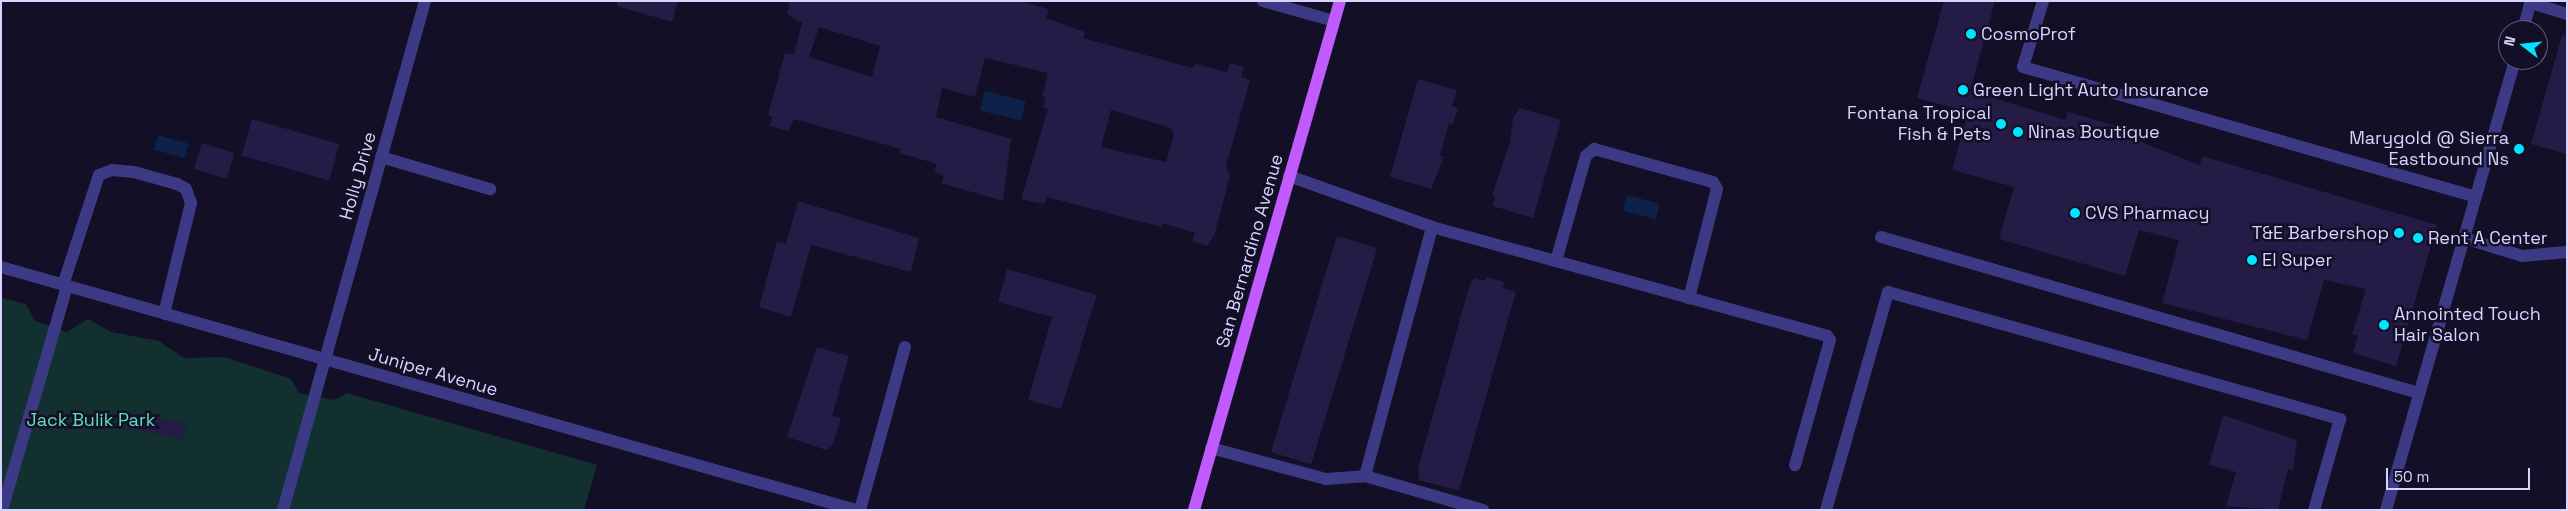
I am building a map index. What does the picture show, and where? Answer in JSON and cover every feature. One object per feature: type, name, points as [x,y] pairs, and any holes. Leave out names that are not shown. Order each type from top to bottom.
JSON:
[{"type":"main road","name":"San Bernardino Avenue","points":[[1194,510],[1340,1]]},
{"type":"street","name":"Holly Drive","points":[[283,510],[425,1]]},
{"type":"street","points":[[1264,1],[1334,21]]},
{"type":"street","points":[[2043,1],[2023,66],[2475,198]]},
{"type":"street","points":[[2526,20],[2531,2],[2567,14]]},
{"type":"street","points":[[2386,510],[2511,70]]},
{"type":"street","points":[[1556,262],[1586,156],[1594,149],[1613,154],[1713,182],[1717,189],[1689,298]]},
{"type":"street","points":[[381,157],[490,189]]},
{"type":"street","points":[[2,510],[90,191],[98,175],[112,170],[134,172],[177,184],[186,189],[191,203],[164,314]]},
{"type":"street","points":[[1290,176],[1432,227],[1689,298],[1830,340],[1796,465]]},
{"type":"street","points":[[1365,476],[1432,227]]},
{"type":"street","points":[[1881,237],[2419,393]]},
{"type":"street","points":[[2464,238],[2522,256],[2567,252]]},
{"type":"street","name":"Juniper Avenue","points":[[1,267],[858,510]]},
{"type":"street","points":[[1826,510],[1888,292],[2340,419],[2314,510]]},
{"type":"street","points":[[858,510],[905,348]]},
{"type":"street","points":[[1212,448],[1326,479],[1365,476],[1483,510]]},
{"type":"green space","name":"Jack Bulik Park","points":[[1,298],[26,304],[35,321],[67,332],[88,319],[111,332],[159,341],[184,358],[224,357],[291,379],[299,393],[334,400],[347,393],[597,465],[584,510],[1,510]]},
{"type":"water","points":[[985,91],[1026,101],[1021,121],[980,110]]},
{"type":"water","points":[[158,135],[189,144],[185,158],[154,149]]},
{"type":"water","points":[[1627,195],[1660,204],[1656,219],[1623,210]]},
{"type":"building","points":[[617,1],[678,1],[672,22],[617,6]]},
{"type":"building","points":[[790,1],[1020,1],[1049,9],[1046,18],[1085,32],[1083,38],[1193,68],[1195,64],[1227,72],[1230,63],[1244,67],[1241,77],[1250,80],[1226,166],[1230,176],[1214,236],[1207,246],[1192,241],[1195,233],[1162,223],[1161,227],[1047,197],[1044,204],[1021,199],[1048,109],[1043,108],[1046,97],[1042,96],[1048,73],[985,58],[975,97],[942,88],[936,117],[1011,139],[1003,201],[941,183],[944,176],[934,172],[937,164],[900,153],[901,149],[794,119],[789,131],[770,126],[772,117],[768,115],[785,53],[794,55],[802,23],[787,14]],"holes":[[[819,27],[880,46],[872,77],[809,57]],[[1111,110],[1171,128],[1174,134],[1166,162],[1101,147]]]},
{"type":"building","points":[[1944,1],[1995,1],[1970,91],[2066,120],[2068,112],[2138,132],[2136,140],[2200,165],[2202,156],[2437,225],[2396,366],[2353,353],[2358,336],[2352,334],[2366,289],[2324,280],[2307,340],[2162,303],[2179,240],[2139,230],[2125,276],[1999,239],[2014,187],[1952,170],[1968,112],[1917,98]]},
{"type":"building","points":[[2562,35],[2567,36],[2567,154],[2531,144]]},
{"type":"building","points":[[1418,79],[1457,90],[1452,106],[1458,108],[1453,124],[1449,123],[1440,156],[1444,157],[1431,189],[1390,177]]},
{"type":"building","points":[[1520,108],[1561,120],[1533,218],[1493,206],[1495,196],[1492,195],[1510,142],[1513,118]]},
{"type":"building","points":[[252,119],[339,144],[329,181],[242,156]]},
{"type":"building","points":[[202,143],[235,153],[227,179],[194,169]]},
{"type":"building","points":[[798,201],[919,238],[911,272],[811,245],[791,317],[759,307],[777,241],[786,244]]},
{"type":"building","points":[[1337,236],[1377,248],[1311,464],[1271,452]]},
{"type":"building","points":[[1007,269],[1097,295],[1061,409],[1028,400],[1052,317],[998,302]]},
{"type":"building","points":[[1486,277],[1504,282],[1503,288],[1516,292],[1459,491],[1419,480],[1418,468],[1470,284],[1474,278],[1485,281]]},
{"type":"building","points":[[817,347],[849,356],[832,416],[841,418],[832,446],[826,450],[787,437]]},
{"type":"building","points":[[136,413],[186,424],[183,439],[133,429]]},
{"type":"building","points":[[2223,415],[2297,440],[2293,471],[2288,469],[2278,510],[2226,506],[2236,472],[2209,465]]},
{"type":"place","name":"CosmoProf","points":[[1971,34]]},
{"type":"place","name":"Green Light Auto Insurance","points":[[1963,90]]},
{"type":"place","name":"Fontana Tropical Fish & Pets","points":[[2001,124]]},
{"type":"place","name":"Ninas Boutique","points":[[2018,132]]},
{"type":"place","name":"Marygold @ Sierra Eastbound Ns","points":[[2519,149]]},
{"type":"place","name":"CVS Pharmacy","points":[[2075,213]]},
{"type":"place","name":"T&E Barbershop","points":[[2399,233]]},
{"type":"place","name":"Rent A Center","points":[[2418,238]]},
{"type":"place","name":"El Super","points":[[2252,260]]},
{"type":"place","name":"Annointed Touch Hair Salon","points":[[2384,325]]}]
